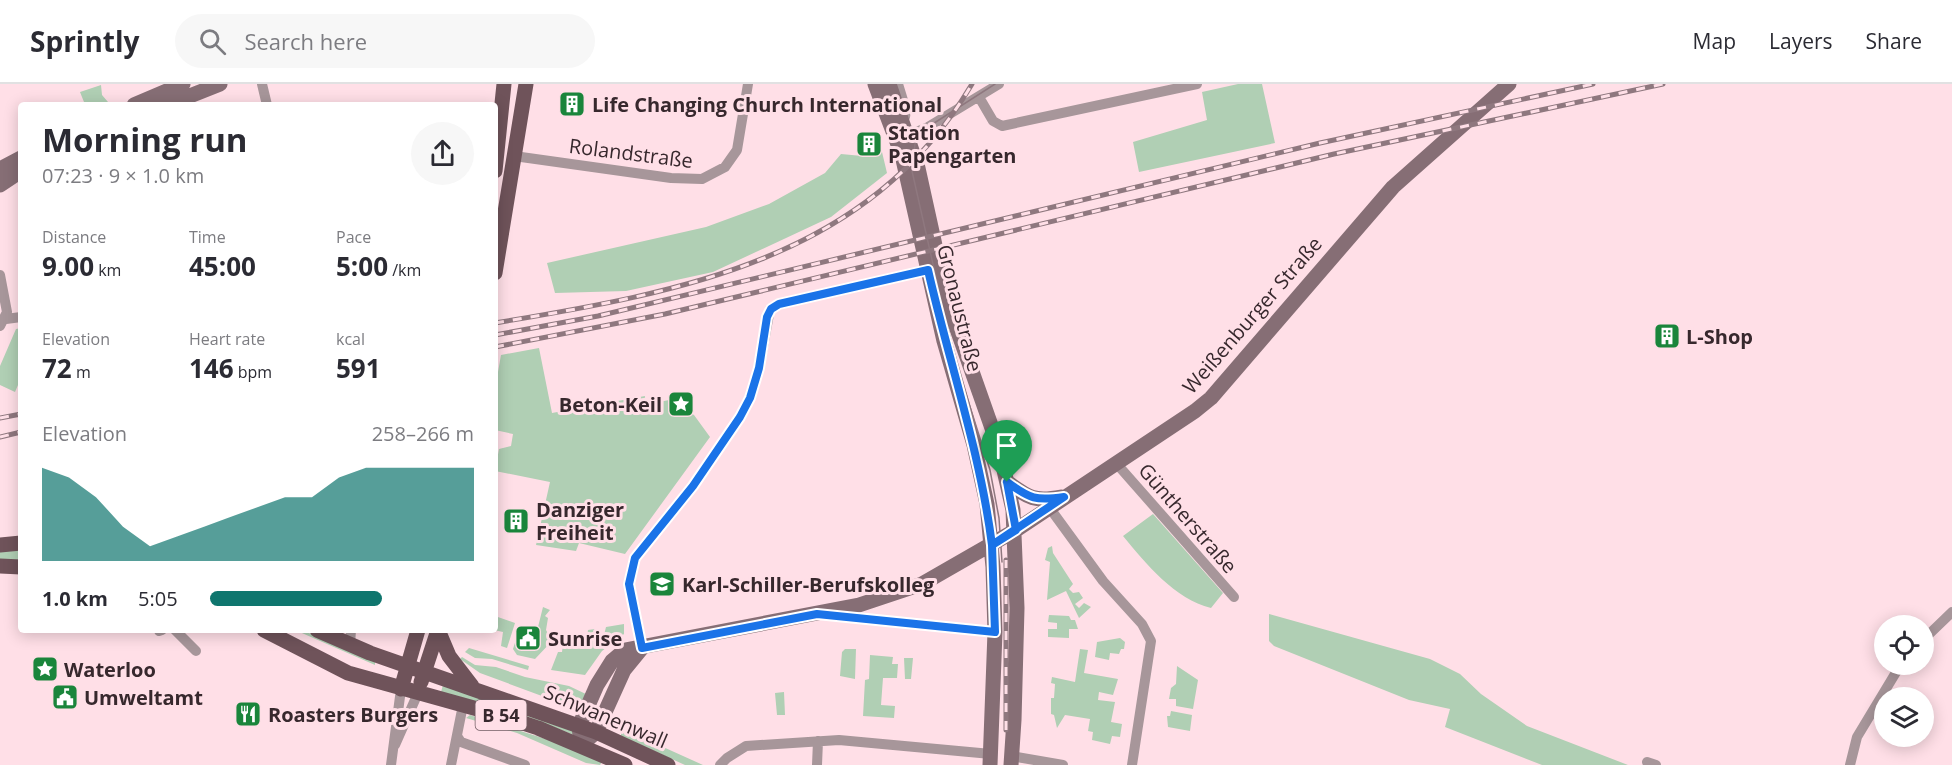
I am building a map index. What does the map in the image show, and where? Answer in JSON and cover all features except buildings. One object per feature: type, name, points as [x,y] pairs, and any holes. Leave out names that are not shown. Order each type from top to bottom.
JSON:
[{"type":"main road","points":[[141,102],[183,84]]},
{"type":"main road","points":[[175,102],[220,84]]},
{"type":"main road","points":[[498,142],[504,84]]},
{"type":"main road","points":[[498,255],[526,84]]},
{"type":"main road","name":"Gronaustraße","points":[[875,84],[903,133],[918,168],[942,277],[957,329],[999,448],[1016,530]]},
{"type":"main road","name":"Gronaustraße","points":[[889,84],[903,133],[911,189],[944,340],[979,465],[992,545]]},
{"type":"main road","name":"Weißenburger Straße","points":[[579,726],[600,680],[612,661],[625,650],[859,605],[922,584],[1016,530],[1195,411],[1211,398],[1393,187],[1509,84]]},
{"type":"main road","points":[[0,169],[18,160]]},
{"type":"main road","points":[[0,184],[18,173]]},
{"type":"main road","points":[[1007,482],[1028,497],[1042,500],[1064,497]]},
{"type":"main road","points":[[1011,760],[1016,627],[1016,530]]},
{"type":"main road","points":[[0,544],[18,543]]},
{"type":"main road","points":[[991,760],[995,632],[992,545]]},
{"type":"main road","points":[[0,566],[18,567]]},
{"type":"main road","name":"B 54","points":[[270,633],[328,664],[401,689]]},
{"type":"main road","name":"B 54","points":[[331,633],[350,637],[407,666],[425,672]]},
{"type":"main road","points":[[401,689],[417,633]]},
{"type":"main road","points":[[418,693],[437,633]]},
{"type":"main road","name":"B 54","points":[[439,633],[451,660],[477,689]]},
{"type":"main road","points":[[581,745],[596,732],[624,670],[642,648]]},
{"type":"main road","name":"Schwanenwall","points":[[425,672],[596,732],[668,765]]},
{"type":"main road","name":"Schwanenwall","points":[[401,689],[464,705],[538,728],[625,765]]},
{"type":"main road","points":[[579,726],[581,745]]},
{"type":"street","points":[[262,84],[266,102]]},
{"type":"street","name":"Rolandstraße","points":[[514,156],[671,178],[702,179],[725,167],[737,150],[748,84]]},
{"type":"street","name":"Gronaustraße","points":[[898,84],[906,110],[903,133]]},
{"type":"street","points":[[903,133],[928,127],[999,84]]},
{"type":"street","points":[[979,97],[993,121],[1002,126],[1197,84]]},
{"type":"street","points":[[642,648],[629,584],[635,558],[693,486],[740,417],[750,398],[759,368],[767,317],[771,309],[779,304],[928,270]]},
{"type":"street","points":[[0,275],[3,322],[18,318]]},
{"type":"street","name":"Güntherstraße","points":[[1116,463],[1234,597]]},
{"type":"street","points":[[1049,507],[1103,581],[1142,624],[1151,641],[1132,765]]},
{"type":"street","points":[[1934,629],[1952,612]]},
{"type":"street","points":[[817,614],[995,632]]},
{"type":"street","points":[[178,633],[196,651]]},
{"type":"street","points":[[1851,765],[1857,737],[1894,675]]},
{"type":"street","points":[[391,765],[401,689]]},
{"type":"street","points":[[394,747],[418,693]]},
{"type":"street","points":[[451,765],[464,705]]},
{"type":"street","points":[[457,736],[461,742],[525,765]]},
{"type":"street","points":[[720,765],[746,746],[839,740],[991,760]]},
{"type":"street","points":[[817,765],[818,741]]},
{"type":"street","points":[[1011,760],[1063,765]]},
{"type":"green space","points":[[1238,84],[1262,84],[1275,143],[1139,172],[1133,142],[1207,120],[1202,92]]},
{"type":"green space","points":[[101,85],[102,95],[108,102],[84,102],[80,92]]},
{"type":"green space","points":[[882,152],[887,173],[831,217],[713,272],[626,291],[555,293],[547,263],[706,227],[769,204],[825,173],[841,154],[873,157]]},
{"type":"green space","points":[[18,329],[18,385],[15,392],[0,385],[0,366]]},
{"type":"green space","points":[[539,348],[552,413],[645,396],[644,405],[669,400],[694,415],[710,437],[625,554],[579,543],[576,551],[536,545],[550,482],[498,472],[499,449],[511,446],[513,434],[498,431],[498,372],[501,355]]},
{"type":"green space","points":[[1153,514],[1223,593],[1211,608],[1173,589],[1151,569],[1123,536]]},
{"type":"green space","points":[[1052,546],[1053,553],[1073,584],[1069,589],[1073,593],[1079,592],[1083,598],[1075,604],[1079,608],[1084,603],[1091,607],[1079,618],[1066,591],[1047,600],[1050,562],[1045,560],[1048,548]]},
{"type":"green space","points":[[18,550],[18,560],[0,560],[0,551]]},
{"type":"green space","points":[[543,607],[550,610],[545,616],[548,618],[546,630],[552,641],[535,659],[517,655],[513,649],[520,627],[523,628],[518,648],[532,651]]},
{"type":"green space","points":[[1269,614],[1430,659],[1460,674],[1481,694],[1527,726],[1628,765],[1542,765],[1445,727],[1450,709],[1409,700],[1274,646],[1269,641]]},
{"type":"green space","points":[[1049,615],[1069,616],[1071,620],[1075,620],[1078,629],[1069,629],[1069,638],[1048,637],[1048,629],[1057,629],[1057,623],[1048,622]]},
{"type":"green space","points":[[498,617],[515,623],[507,648],[501,646],[503,632],[498,631]]},
{"type":"green space","points":[[624,624],[624,634],[602,651],[585,675],[551,670],[558,652],[562,652],[563,644],[572,641],[577,648],[587,638],[588,630],[595,629],[595,635],[604,635],[606,627]]},
{"type":"green space","points":[[302,633],[309,633],[375,662],[375,665]]},
{"type":"green space","points":[[1120,638],[1125,642],[1124,649],[1121,649],[1119,654],[1110,653],[1109,660],[1095,657],[1097,642]]},
{"type":"green space","points":[[469,648],[529,666],[528,670],[492,659],[475,658],[465,652]]},
{"type":"green space","points":[[845,649],[856,649],[855,679],[840,676],[842,652]]},
{"type":"green space","points":[[1080,649],[1088,650],[1084,673],[1118,679],[1113,695],[1099,692],[1098,700],[1115,702],[1111,722],[1122,724],[1120,737],[1112,736],[1110,744],[1092,740],[1093,732],[1088,731],[1090,719],[1065,715],[1057,728],[1054,715],[1051,714],[1051,698],[1054,698],[1055,684],[1051,683],[1052,677],[1075,682]]},
{"type":"green space","points":[[870,655],[893,657],[892,664],[898,664],[897,678],[883,678],[881,705],[895,706],[894,718],[863,716],[865,680],[869,679]]},
{"type":"green space","points":[[462,657],[475,665],[496,667],[525,677],[569,686],[588,695],[578,705],[569,706],[480,673],[460,659]]},
{"type":"green space","points":[[904,658],[913,658],[911,679],[905,679]]},
{"type":"green space","points":[[1177,666],[1198,680],[1193,709],[1176,706],[1176,699],[1169,699],[1171,688],[1176,684]]},
{"type":"green space","points":[[443,685],[575,732],[574,735],[518,713],[441,692]]},
{"type":"green space","points":[[784,692],[785,715],[777,715],[775,693]]},
{"type":"green space","points":[[1171,711],[1192,715],[1190,731],[1168,727],[1167,716],[1170,716]]},
{"type":"green space","points":[[470,715],[549,740],[602,762],[600,765],[586,763],[517,733],[466,718]]},
{"type":"green space","points":[[621,728],[703,765],[685,765],[621,736]]},
{"type":"tram line","points":[[995,84],[928,127],[915,144],[912,171],[953,353],[990,470],[999,518],[1002,562]]},
{"type":"railway","points":[[498,322],[633,297],[700,280],[764,258],[824,229],[880,191],[929,144],[972,84]]},
{"type":"railway","points":[[498,334],[598,316],[1320,143],[1593,84]]},
{"type":"railway","points":[[498,346],[665,314],[1334,154],[1663,84]]},
{"type":"railway","points":[[0,418],[18,415]]},
{"type":"railway","points":[[0,437],[18,433]]},
{"type":"railway","points":[[1006,560],[1006,730]]},
{"type":"place","name":"Life Changing Church International","points":[[572,104]]},
{"type":"place","name":"Station Papengarten","points":[[869,144]]},
{"type":"place","name":"L-Shop","points":[[1667,336]]},
{"type":"place","name":"Beton-Keil","points":[[681,404]]},
{"type":"place","name":"Danziger Freiheit","points":[[516,521]]},
{"type":"place","name":"Karl-Schiller-Berufskolleg","points":[[662,584]]},
{"type":"place","name":"Sunrise","points":[[528,638]]},
{"type":"place","name":"Waterloo","points":[[45,669]]},
{"type":"place","name":"Umweltamt","points":[[65,697]]},
{"type":"place","name":"Roasters Burgers","points":[[248,714]]},
{"type":"route","points":[[1007,482],[1016,530],[992,545],[979,465],[944,340],[928,270],[774,306],[767,317],[759,368],[750,398],[740,417],[693,486],[635,558],[629,584],[642,648],[666,641],[817,614],[995,632],[992,545],[1001,539],[1016,530],[1064,497],[1042,500],[1028,497],[1007,482]]}]
